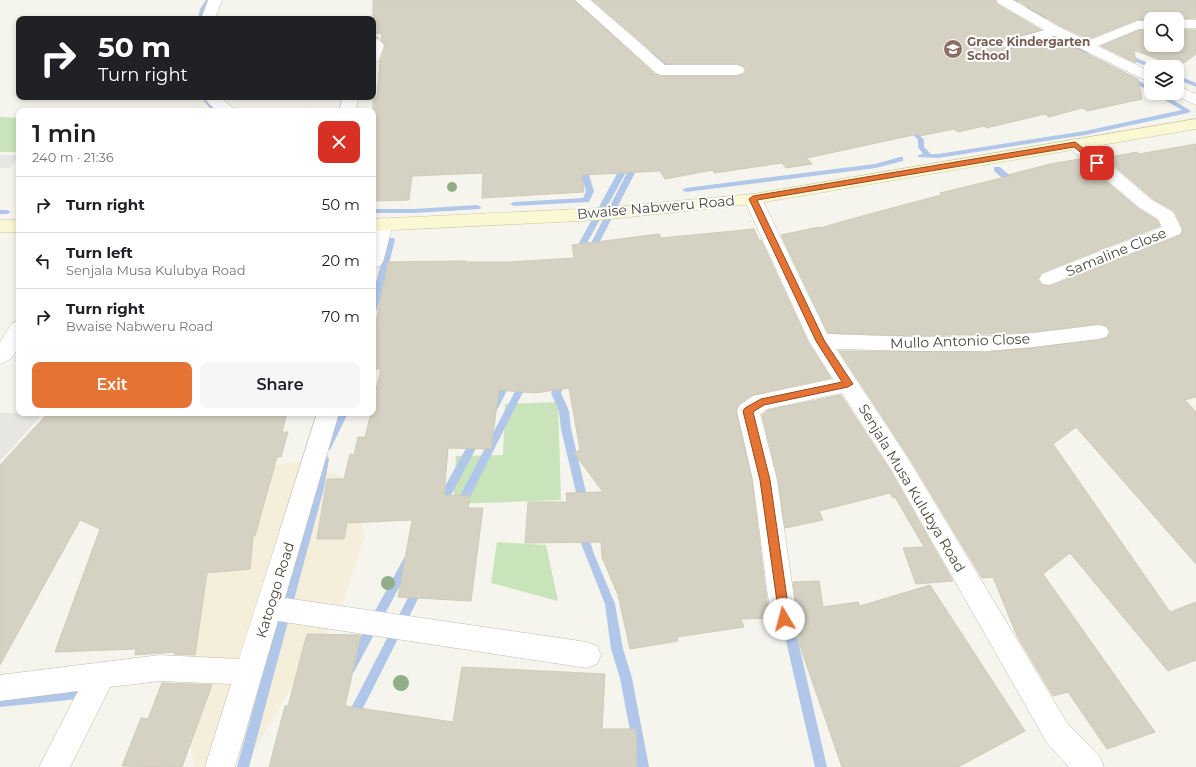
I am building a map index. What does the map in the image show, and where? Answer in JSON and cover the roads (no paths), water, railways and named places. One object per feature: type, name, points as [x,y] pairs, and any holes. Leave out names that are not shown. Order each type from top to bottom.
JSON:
[{"type":"main road","name":"Bwaise Nabweru Road","points":[[379,224],[600,214],[753,199],[1196,124]]},
{"type":"main road","points":[[0,226],[16,226]]},
{"type":"street","points":[[209,16],[215,0]]},
{"type":"street","points":[[582,0],[661,70],[737,70]]},
{"type":"street","points":[[1003,0],[1056,31],[1144,74]]},
{"type":"street","points":[[1184,24],[1196,24]]},
{"type":"street","points":[[1088,46],[1137,25],[1144,25]]},
{"type":"street","points":[[1010,44],[1056,31]]},
{"type":"street","points":[[1184,94],[1196,100]]},
{"type":"street","points":[[214,100],[224,108]]},
{"type":"street","name":"Samaline Close","points":[[1049,279],[1173,230],[1166,216],[1146,204],[1075,144]]},
{"type":"street","name":"Senjala Musa Kulubya Road","points":[[753,199],[820,341],[899,463],[1057,733],[1089,767]]},
{"type":"street","points":[[376,243],[379,224]]},
{"type":"street","name":"Mullo Antonio Close","points":[[820,341],[968,344],[1012,342],[1099,332]]},
{"type":"street","points":[[0,356],[6,350],[16,333]]},
{"type":"street","points":[[784,619],[765,480],[748,411],[761,402],[848,384]]},
{"type":"street","name":"Katoogo Road","points":[[220,767],[270,608],[327,416]]},
{"type":"street","points":[[270,608],[587,655]]},
{"type":"street","points":[[0,688],[160,668],[250,672]]},
{"type":"street","points":[[54,767],[100,676]]},
{"type":"waterway","points":[[202,16],[203,9],[209,0]]},
{"type":"waterway","points":[[1029,8],[1047,18]]},
{"type":"waterway","points":[[1052,35],[1086,53]]},
{"type":"waterway","points":[[376,38],[378,46],[376,48]]},
{"type":"waterway","points":[[646,51],[668,66],[678,67]]},
{"type":"waterway","points":[[1127,56],[1144,63]]},
{"type":"waterway","points":[[1129,78],[1144,86]]},
{"type":"waterway","points":[[1184,80],[1196,85]]},
{"type":"waterway","points":[[206,100],[213,108]]},
{"type":"waterway","points":[[929,156],[938,156],[1085,133],[1188,111],[1168,100]]},
{"type":"waterway","points":[[909,127],[921,140],[921,147],[929,156]]},
{"type":"waterway","points":[[920,156],[929,156]]},
{"type":"waterway","points":[[686,190],[842,171],[876,166],[900,159]]},
{"type":"waterway","points":[[577,254],[627,163]]},
{"type":"waterway","points":[[590,253],[636,163]]},
{"type":"waterway","points":[[514,204],[586,200],[590,191],[585,175],[585,164]]},
{"type":"waterway","points":[[997,169],[1016,185]]},
{"type":"waterway","points":[[376,211],[414,211],[477,207]]},
{"type":"waterway","points":[[0,212],[7,212]]},
{"type":"waterway","points":[[376,298],[391,240]]},
{"type":"waterway","points":[[493,408],[508,381]]},
{"type":"waterway","points":[[460,506],[524,382]]},
{"type":"waterway","points":[[567,384],[560,386],[556,393],[564,411],[566,429],[584,505]]},
{"type":"waterway","points":[[327,447],[342,416]]},
{"type":"waterway","points":[[440,505],[476,439]]},
{"type":"waterway","points":[[243,767],[319,488],[324,459]]},
{"type":"waterway","points":[[587,531],[585,541],[589,554],[610,604],[617,649],[626,678],[643,767]]},
{"type":"waterway","points":[[350,668],[408,561]]},
{"type":"waterway","points":[[352,718],[419,587]]},
{"type":"waterway","points":[[792,641],[821,767]]},
{"type":"waterway","points":[[0,702],[88,693]]},
{"type":"place","name":"Grace Kindergarten School","points":[[953,49]]}]
